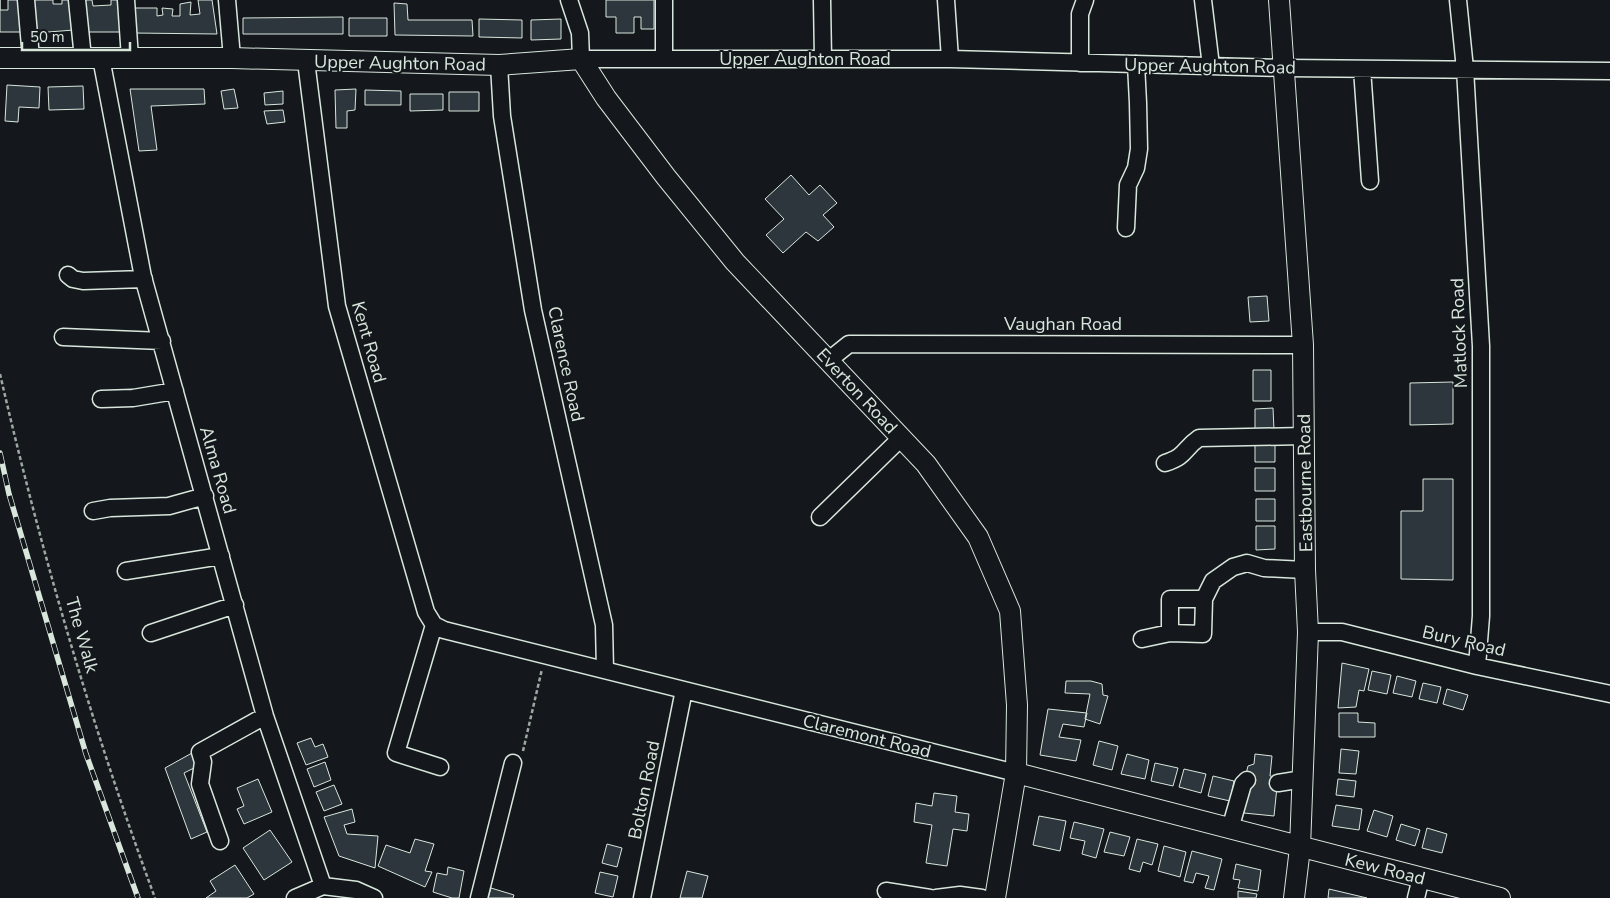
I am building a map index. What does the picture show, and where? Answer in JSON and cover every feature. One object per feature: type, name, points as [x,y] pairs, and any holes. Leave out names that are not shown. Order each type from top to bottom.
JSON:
[{"type":"main road","name":"Eastbourne Road","points":[[1279,0],[1303,345],[1305,570],[1308,632],[1300,848],[1294,898]]},
{"type":"main road","name":"Upper Aughton Road","points":[[0,58],[232,58],[499,65],[581,59]]},
{"type":"main road","name":"Everton Road","points":[[581,59],[606,98],[666,177],[735,262],[926,464],[978,536],[1010,611],[1017,706],[1016,773],[995,898]]},
{"type":"main road","name":"Claremont Road","points":[[1016,773],[1300,848]]},
{"type":"main road","name":"Kew Road","points":[[1300,848],[1491,897]]},
{"type":"street","points":[[26,0],[31,58]]},
{"type":"street","name":"Alma Road","points":[[77,0],[144,279],[265,716],[323,886]]},
{"type":"street","points":[[126,0],[130,58]]},
{"type":"street","points":[[227,0],[232,58]]},
{"type":"street","points":[[569,0],[580,33],[581,59]]},
{"type":"street","points":[[664,0],[664,59]]},
{"type":"street","points":[[822,0],[823,59]]},
{"type":"street","points":[[946,0],[950,59]]},
{"type":"street","points":[[1080,63],[1080,14],[1085,0]]},
{"type":"street","points":[[1203,0],[1211,66]]},
{"type":"street","name":"Matlock Road","points":[[1458,0],[1465,69],[1481,346],[1481,616],[1477,666]]},
{"type":"street","name":"Upper Aughton Road","points":[[581,59],[950,59],[1285,68],[1610,71]]},
{"type":"street","name":"Kent Road","points":[[306,61],[337,306],[426,612],[434,625]]},
{"type":"street","points":[[1126,228],[1128,185],[1136,168],[1139,149],[1136,64]]},
{"type":"street","name":"Clarence Road","points":[[499,65],[502,116],[533,310],[604,625],[605,670]]},
{"type":"street","points":[[1362,69],[1370,181]]},
{"type":"street","points":[[68,275],[82,281],[144,279]]},
{"type":"street","points":[[63,336],[162,341]]},
{"type":"street","name":"Vaughan Road","points":[[829,360],[849,344],[1303,345]]},
{"type":"street","points":[[100,399],[133,398],[175,391]]},
{"type":"street","points":[[1165,463],[1177,459],[1184,454],[1192,442],[1199,438],[1304,436]]},
{"type":"street","points":[[820,517],[902,438]]},
{"type":"street","points":[[93,511],[110,508],[169,506],[205,496]]},
{"type":"street","points":[[126,571],[221,556]]},
{"type":"street","points":[[1142,639],[1170,633],[1203,634],[1204,599],[1213,581],[1233,567],[1248,563],[1264,568],[1305,570]]},
{"type":"street","points":[[1170,633],[1170,599],[1204,599]]},
{"type":"street","points":[[151,633],[235,605]]},
{"type":"street","points":[[434,625],[396,753],[440,768]]},
{"type":"street","name":"Claremont Road","points":[[434,625],[444,630],[546,656],[1016,773]]},
{"type":"street","name":"Bury Road","points":[[1308,632],[1342,632],[1477,666],[1610,694]]},
{"type":"street","name":"Bolton Road","points":[[642,898],[684,690]]},
{"type":"street","points":[[220,840],[200,784],[203,762],[200,752],[265,716]]},
{"type":"street","points":[[479,898],[513,763]]},
{"type":"street","points":[[1278,783],[1303,779]]},
{"type":"street","points":[[1230,829],[1243,784],[1247,780]]},
{"type":"street","points":[[1416,898],[1421,878]]},
{"type":"street","points":[[295,898],[323,886],[356,890],[374,898]]},
{"type":"street","points":[[886,891],[930,898]]},
{"type":"street","points":[[936,898],[960,895],[982,898]]},
{"type":"path","name":"The Walk","points":[[0,374],[18,452],[70,641],[120,801],[155,898]]},
{"type":"path","points":[[513,763],[522,757],[546,656]]},
{"type":"building","points":[[8,0],[20,0],[21,32],[0,32],[0,10],[8,10]]},
{"type":"building","points":[[33,0],[53,0],[53,4],[62,4],[62,0],[72,0],[74,30],[35,33]]},
{"type":"building","points":[[83,0],[92,0],[93,6],[111,5],[111,0],[121,0],[123,32],[85,32]]},
{"type":"building","points":[[198,0],[212,0],[217,34],[134,33],[133,8],[157,8],[157,16],[163,15],[162,8],[173,9],[172,16],[180,16],[180,4],[191,2],[190,15],[200,14]]},
{"type":"building","points":[[606,0],[654,0],[654,29],[641,29],[641,17],[634,17],[634,33],[616,33],[616,17],[606,17]]},
{"type":"building","points":[[394,3],[407,4],[408,20],[472,20],[473,36],[395,35]]},
{"type":"building","points":[[343,17],[343,34],[243,34],[243,18]]},
{"type":"building","points":[[349,18],[387,18],[387,36],[349,36]]},
{"type":"building","points":[[479,19],[522,20],[522,38],[479,37]]},
{"type":"building","points":[[561,19],[561,39],[531,40],[531,20]]},
{"type":"building","points":[[7,85],[40,87],[39,108],[19,107],[18,122],[5,121]]},
{"type":"building","points":[[83,86],[84,109],[49,110],[48,87]]},
{"type":"building","points":[[130,89],[204,89],[205,104],[151,106],[157,150],[139,151]]},
{"type":"building","points":[[234,89],[238,108],[224,109],[221,91]]},
{"type":"building","points":[[356,89],[355,110],[347,111],[347,128],[336,128],[335,90]]},
{"type":"building","points":[[365,90],[401,91],[401,105],[365,105]]},
{"type":"building","points":[[283,91],[283,104],[265,105],[264,93]]},
{"type":"building","points":[[449,92],[479,92],[479,111],[449,111]]},
{"type":"building","points":[[410,94],[443,94],[443,110],[410,111]]},
{"type":"building","points":[[283,110],[285,122],[267,124],[264,111]]},
{"type":"building","points":[[791,175],[809,195],[820,185],[837,203],[823,215],[834,227],[818,241],[806,232],[783,253],[766,235],[784,219],[765,199]]},
{"type":"building","points":[[1267,296],[1269,321],[1250,322],[1248,297]]},
{"type":"building","points":[[1253,370],[1271,370],[1271,401],[1253,401]]},
{"type":"building","points":[[1453,382],[1453,424],[1410,425],[1410,383]]},
{"type":"building","points":[[1273,408],[1274,430],[1255,431],[1255,409]]},
{"type":"building","points":[[1255,439],[1275,440],[1275,462],[1255,462]]},
{"type":"building","points":[[1255,468],[1275,468],[1275,491],[1255,491]]},
{"type":"building","points":[[1423,479],[1453,479],[1453,580],[1401,579],[1401,511],[1423,511]]},
{"type":"building","points":[[1256,499],[1275,499],[1275,521],[1256,521]]},
{"type":"building","points":[[1256,526],[1275,526],[1275,549],[1256,550]]},
{"type":"building","points":[[1342,663],[1369,669],[1364,691],[1359,690],[1356,707],[1338,708]]},
{"type":"building","points":[[1372,671],[1391,675],[1387,694],[1368,690]]},
{"type":"building","points":[[1397,676],[1416,681],[1412,697],[1393,693]]},
{"type":"building","points":[[1066,681],[1091,681],[1102,684],[1103,695],[1108,696],[1100,724],[1085,719],[1090,694],[1065,693]]},
{"type":"building","points":[[1423,683],[1441,687],[1437,703],[1419,699]]},
{"type":"building","points":[[1447,689],[1468,695],[1463,710],[1443,704]]},
{"type":"building","points":[[1048,709],[1087,713],[1084,727],[1063,724],[1059,737],[1081,740],[1076,761],[1040,755]]},
{"type":"building","points":[[1339,713],[1358,713],[1358,722],[1375,723],[1375,737],[1339,737]]},
{"type":"building","points":[[311,738],[315,747],[323,744],[328,757],[306,765],[297,743]]},
{"type":"building","points":[[1099,741],[1118,746],[1112,770],[1093,765]]},
{"type":"building","points":[[1341,749],[1359,751],[1356,774],[1339,773]]},
{"type":"building","points":[[192,753],[198,766],[184,773],[207,832],[191,839],[165,768]]},
{"type":"building","points":[[1127,754],[1149,760],[1145,779],[1121,774]]},
{"type":"building","points":[[1255,754],[1272,756],[1270,776],[1278,777],[1274,816],[1244,813],[1246,774],[1248,766],[1254,764]]},
{"type":"building","points":[[325,762],[331,780],[314,787],[307,769]]},
{"type":"building","points":[[1155,763],[1178,768],[1173,786],[1151,781]]},
{"type":"building","points":[[1184,769],[1206,774],[1201,793],[1179,787]]},
{"type":"building","points":[[1213,776],[1234,781],[1230,801],[1208,796]]},
{"type":"building","points":[[258,779],[272,812],[244,824],[237,809],[244,806],[237,788]]},
{"type":"building","points":[[1338,779],[1356,781],[1354,797],[1336,795]]},
{"type":"building","points":[[334,785],[342,804],[324,811],[316,792]]},
{"type":"building","points":[[934,793],[957,796],[955,812],[969,814],[967,831],[953,829],[947,866],[926,863],[932,825],[914,822],[916,803],[932,806]]},
{"type":"building","points":[[1336,805],[1362,809],[1359,830],[1332,826]]},
{"type":"building","points":[[352,809],[355,822],[344,825],[347,834],[378,836],[375,868],[339,856],[324,817]]},
{"type":"building","points":[[1374,810],[1393,816],[1387,837],[1367,831]]},
{"type":"building","points":[[1039,816],[1066,821],[1060,851],[1033,845]]},
{"type":"building","points":[[1074,822],[1104,829],[1096,858],[1082,854],[1085,841],[1070,838]]},
{"type":"building","points":[[1401,824],[1420,830],[1415,846],[1396,840]]},
{"type":"building","points":[[1427,828],[1447,834],[1442,853],[1422,848]]},
{"type":"building","points":[[270,830],[292,862],[264,880],[243,848]]},
{"type":"building","points":[[1110,832],[1130,837],[1124,856],[1104,852]]},
{"type":"building","points":[[415,839],[434,844],[425,871],[432,872],[425,887],[378,866],[386,845],[410,853]]},
{"type":"building","points":[[1137,839],[1158,844],[1152,865],[1143,862],[1140,872],[1129,869]]},
{"type":"building","points":[[607,844],[622,848],[617,867],[602,863]]},
{"type":"building","points":[[1164,846],[1186,852],[1180,877],[1158,871]]},
{"type":"building","points":[[1192,851],[1222,859],[1214,890],[1205,888],[1209,876],[1196,873],[1193,883],[1184,881]]},
{"type":"building","points":[[1236,864],[1261,870],[1258,891],[1238,888],[1240,880],[1233,879]]},
{"type":"building","points":[[235,865],[254,894],[247,898],[206,898],[216,891],[210,881]]},
{"type":"building","points":[[448,867],[464,871],[459,898],[452,898],[433,892],[437,873],[447,875]]},
{"type":"building","points":[[687,871],[708,876],[702,898],[680,898]]},
{"type":"building","points":[[600,872],[618,876],[613,897],[595,893]]},
{"type":"building","points":[[491,888],[514,895],[513,898],[488,898]]},
{"type":"building","points":[[1329,889],[1367,898],[1328,898]]},
{"type":"building","points":[[1238,891],[1257,894],[1256,898],[1238,898]]},
{"type":"tunnel","points":[[1247,780],[1278,783]]},
{"type":"railway","points":[[0,453],[9,494],[86,754],[138,898]]}]
